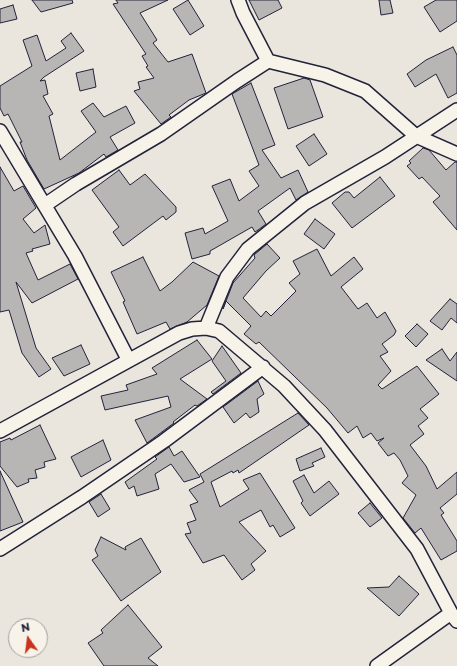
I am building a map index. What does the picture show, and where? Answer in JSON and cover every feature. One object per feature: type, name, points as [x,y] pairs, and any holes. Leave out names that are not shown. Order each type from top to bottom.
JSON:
[{"type":"street","points":[[238,0],[243,13],[268,61]]},
{"type":"street","points":[[45,206],[101,169],[161,134],[268,61],[326,75],[365,91],[416,136],[457,154]]},
{"type":"street","points":[[206,328],[227,277],[248,249],[305,203],[385,157],[457,110]]},
{"type":"street","points":[[0,132],[75,256],[128,360]]},
{"type":"street","points":[[0,431],[179,333],[192,329],[206,328],[219,331],[284,386],[325,430],[417,549],[454,617],[377,666]]},
{"type":"street","points":[[0,549],[82,497],[175,432],[263,367]]},
{"type":"building","points":[[32,0],[72,0],[73,3],[41,12]]},
{"type":"building","points":[[116,0],[168,0],[140,13],[157,40],[153,43],[168,62],[192,54],[206,93],[189,100],[169,115],[171,117],[161,124],[134,91],[140,89],[138,82],[154,78],[146,67],[148,66],[142,56],[146,54],[113,4],[118,3]]},
{"type":"building","points":[[188,0],[204,26],[190,35],[173,9]]},
{"type":"building","points":[[249,0],[278,0],[282,8],[259,20]]},
{"type":"building","points":[[379,0],[390,0],[393,13],[381,15]]},
{"type":"building","points":[[436,0],[457,0],[457,21],[440,32],[424,7]]},
{"type":"building","points":[[13,5],[17,19],[0,23],[0,9]]},
{"type":"building","points":[[71,33],[84,51],[40,81],[45,80],[48,94],[43,96],[53,114],[49,116],[60,160],[96,132],[81,111],[93,103],[104,117],[126,106],[135,123],[110,137],[118,150],[106,157],[104,154],[79,173],[44,189],[27,160],[20,142],[22,142],[8,114],[4,116],[0,108],[0,86],[32,66],[23,40],[37,35],[46,61],[66,48],[61,41]]},
{"type":"building","points":[[453,47],[457,55],[457,93],[448,98],[436,74],[415,87],[407,74],[426,60]]},
{"type":"building","points":[[93,69],[96,87],[80,91],[76,73]]},
{"type":"building","points":[[304,78],[310,80],[323,117],[288,129],[274,88]]},
{"type":"building","points":[[251,83],[275,145],[262,150],[281,178],[298,170],[308,192],[296,200],[290,188],[258,211],[266,224],[258,230],[255,232],[252,227],[210,251],[210,254],[192,259],[185,233],[203,228],[205,234],[228,221],[212,186],[230,179],[239,201],[259,186],[249,171],[259,165],[232,94]]},
{"type":"building","points":[[314,134],[327,154],[309,166],[296,146]]},
{"type":"building","points":[[423,148],[429,150],[446,170],[457,162],[457,230],[433,202],[440,196],[422,177],[419,179],[407,166],[411,163],[409,161]]},
{"type":"building","points":[[0,167],[14,191],[23,186],[36,208],[23,219],[34,233],[45,225],[50,244],[32,249],[33,251],[26,253],[38,280],[70,264],[78,279],[32,303],[16,282],[36,348],[51,369],[39,377],[22,353],[9,310],[0,312]]},
{"type":"building","points":[[119,170],[130,185],[145,174],[176,207],[176,212],[166,220],[163,216],[123,246],[113,232],[119,227],[92,190]]},
{"type":"building","points":[[380,177],[395,196],[352,228],[332,203],[345,192],[349,192],[354,198]]},
{"type":"building","points":[[315,219],[335,234],[324,249],[304,234]]},
{"type":"building","points":[[267,244],[280,258],[266,271],[243,298],[261,317],[266,311],[271,316],[296,291],[289,283],[300,274],[293,261],[317,249],[331,276],[354,257],[363,269],[341,287],[358,309],[367,303],[377,318],[385,312],[396,331],[394,335],[382,344],[388,352],[380,356],[391,371],[378,385],[382,389],[417,366],[439,394],[420,409],[428,418],[418,426],[424,434],[410,445],[426,466],[437,489],[457,472],[457,494],[440,508],[444,513],[441,515],[457,541],[457,551],[441,560],[421,528],[415,533],[403,518],[416,495],[402,483],[408,476],[400,460],[394,453],[388,456],[378,443],[384,438],[377,441],[371,433],[363,438],[357,426],[348,433],[327,408],[259,342],[256,344],[244,334],[251,326],[226,301],[233,283],[255,258],[254,255]]},
{"type":"building","points":[[143,257],[160,291],[193,262],[219,276],[207,305],[187,322],[170,329],[166,322],[137,334],[123,302],[125,301],[111,272]]},
{"type":"building","points":[[450,299],[457,304],[457,323],[451,318],[442,330],[430,321]]},
{"type":"building","points":[[417,324],[428,334],[416,347],[405,336]]},
{"type":"building","points":[[197,340],[212,359],[180,379],[207,399],[197,406],[195,405],[147,443],[135,420],[171,407],[168,396],[105,410],[101,396],[128,390],[126,385],[157,374],[152,368]]},
{"type":"building","points":[[81,345],[90,364],[64,376],[52,358]]},
{"type":"building","points":[[222,346],[241,373],[213,394],[211,392],[226,381],[212,361]]},
{"type":"building","points":[[442,349],[450,361],[457,352],[457,381],[426,360]]},
{"type":"building","points":[[258,381],[264,394],[257,399],[259,412],[250,418],[246,413],[234,423],[223,407]]},
{"type":"building","points":[[298,413],[309,425],[239,473],[238,470],[233,473],[232,471],[211,482],[220,507],[249,489],[243,480],[260,473],[295,528],[280,537],[273,525],[270,527],[261,510],[239,522],[266,551],[251,564],[255,570],[242,580],[224,555],[203,563],[185,534],[191,533],[187,523],[196,520],[190,505],[198,502],[189,490],[204,482],[200,474]]},
{"type":"building","points":[[40,425],[56,459],[44,462],[45,467],[35,470],[37,478],[28,479],[29,482],[17,487],[0,466],[0,442],[10,438],[11,440]]},
{"type":"building","points":[[103,440],[111,460],[81,477],[71,457]]},
{"type":"building","points":[[169,447],[174,456],[182,451],[200,477],[184,482],[171,464],[155,474],[159,489],[137,496],[134,486],[129,489],[125,482],[157,459],[155,457]]},
{"type":"building","points":[[321,448],[325,457],[312,463],[314,466],[300,471],[296,459]]},
{"type":"building","points":[[0,471],[23,522],[0,531]]},
{"type":"building","points":[[304,475],[314,493],[329,481],[339,494],[310,516],[301,503],[303,501],[293,481]]},
{"type":"building","points":[[101,494],[110,509],[98,517],[89,502]]},
{"type":"building","points":[[370,503],[382,518],[370,527],[358,513]]},
{"type":"building","points":[[101,537],[126,550],[125,547],[141,538],[161,572],[121,601],[92,560],[98,556],[95,550]]},
{"type":"building","points":[[399,576],[419,594],[399,616],[367,588],[389,587]]},
{"type":"building","points":[[128,605],[162,647],[148,658],[158,666],[104,666],[88,643],[103,633],[101,630]]}]
